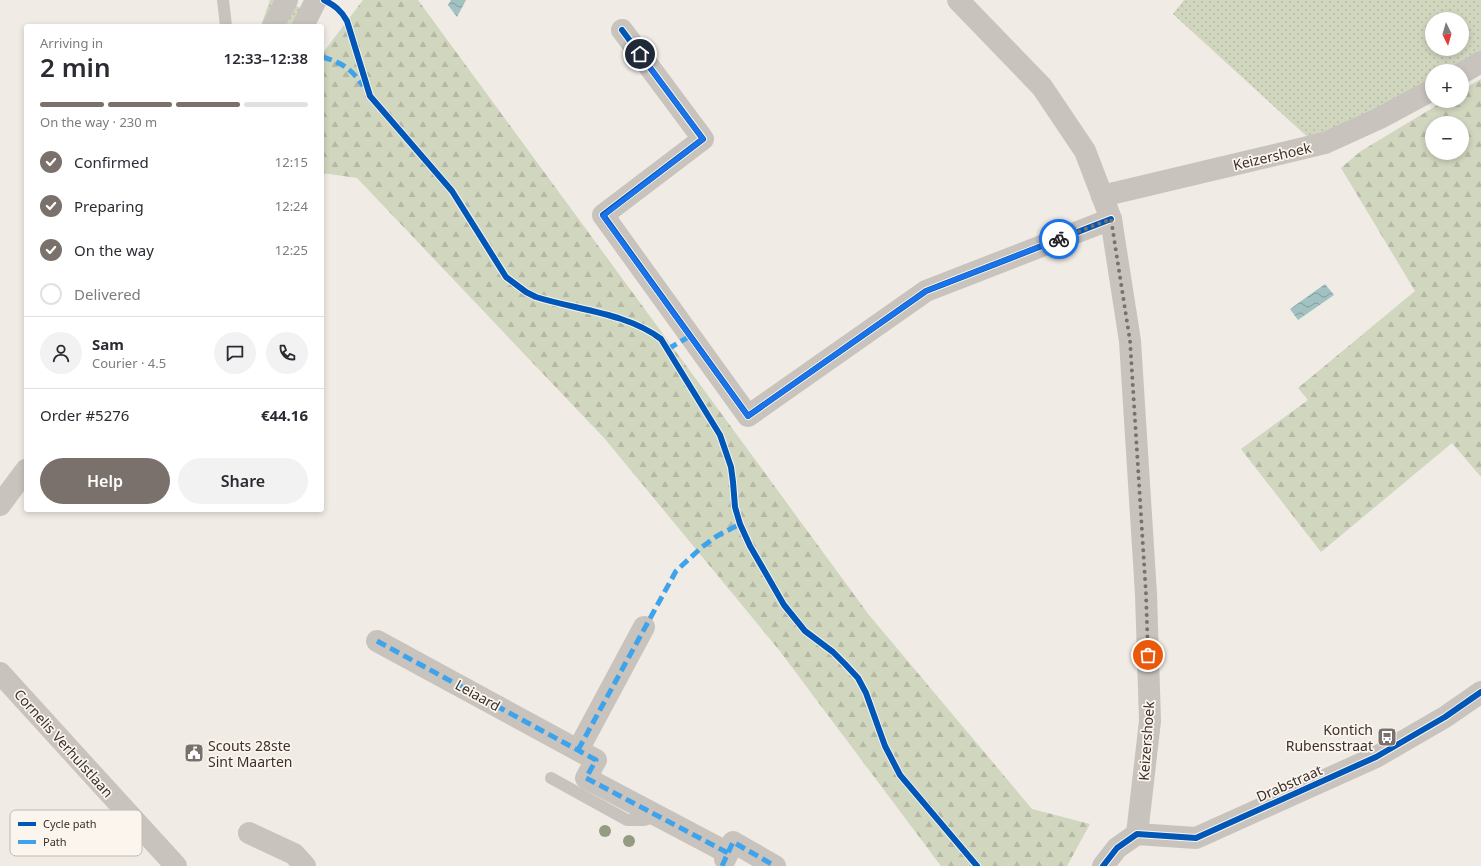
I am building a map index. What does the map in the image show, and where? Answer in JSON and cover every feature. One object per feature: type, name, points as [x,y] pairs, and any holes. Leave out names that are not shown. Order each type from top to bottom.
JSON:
[{"type":"street","points":[[274,24],[286,0]]},
{"type":"street","points":[[304,24],[316,0]]},
{"type":"street","name":"Keizershoek","points":[[958,0],[1042,87],[1085,151],[1111,219],[1130,341],[1146,594],[1150,721],[1136,834]]},
{"type":"street","points":[[622,30],[703,139],[603,216],[748,416],[926,291],[1111,219]]},
{"type":"street","points":[[1469,69],[1481,62]]},
{"type":"street","name":"Keizershoek","points":[[1102,196],[1325,143],[1380,118],[1425,94]]},
{"type":"street","points":[[0,505],[24,473]]},
{"type":"street","points":[[578,750],[644,627]]},
{"type":"street","name":"Leiaard","points":[[377,641],[596,760],[586,778],[657,816],[725,859],[733,842],[775,866]]},
{"type":"street","name":"Cornelis Verhulstlaan","points":[[0,673],[125,810]]},
{"type":"street","name":"Drabstraat","points":[[1136,834],[1196,838],[1376,757],[1445,717],[1481,692]]},
{"type":"street","name":"Cornelis Verhulstlaan","points":[[142,829],[176,866]]},
{"type":"street","points":[[249,833],[294,854],[305,866]]},
{"type":"street","points":[[1103,866],[1117,848],[1136,834]]},
{"type":"lane","points":[[223,0],[226,24]]},
{"type":"lane","points":[[551,778],[627,820],[644,820],[657,816]]},
{"type":"green space","points":[[270,0],[282,0],[268,24],[262,24]]},
{"type":"green space","points":[[363,0],[418,0],[869,615],[1032,809],[1090,824],[1067,866],[941,866],[779,650],[605,439],[357,178],[324,173],[324,51]]},
{"type":"green space","points":[[1184,0],[1481,0],[1481,57],[1468,64],[1425,64],[1425,88],[1312,141],[1173,14]]},
{"type":"green space","points":[[293,4],[304,10],[297,24],[282,24]]},
{"type":"green space","points":[[1481,79],[1481,477],[1452,443],[1321,552],[1241,449],[1308,400],[1298,388],[1415,291],[1341,168],[1361,151],[1432,108],[1469,108],[1469,86]]},
{"type":"water","points":[[451,0],[466,0],[457,17],[448,5]]},
{"type":"water","points":[[1325,284],[1334,295],[1298,320],[1290,309]]},
{"type":"marked path","points":[[324,58],[335,61],[346,67],[355,75],[363,86]]},
{"type":"marked path","points":[[668,349],[690,336]]},
{"type":"marked path","points":[[578,750],[676,571],[702,547],[717,536],[740,524]]},
{"type":"marked path","points":[[377,641],[596,760],[586,778],[728,853]]},
{"type":"marked path","points":[[722,866],[733,842],[775,866]]},
{"type":"cycle path","points":[[324,0],[337,8],[347,21],[370,96],[452,191],[506,277],[526,292],[536,297],[601,313],[633,323],[648,330],[661,339],[720,435],[731,467],[735,507],[740,524],[750,546],[784,605],[805,631],[833,652],[858,678],[866,693],[885,746],[900,775],[977,866]]},
{"type":"cycle path","points":[[622,30],[703,139],[603,215],[748,416],[926,291],[1111,219]]},
{"type":"cycle path","points":[[1103,866],[1117,848],[1137,834],[1196,838],[1376,757],[1445,717],[1481,692]]},
{"type":"way so far","points":[[1059,239],[1111,219],[1130,341],[1146,594],[1148,655]]},
{"type":"place","name":"Kontich Rubensstraat","points":[[1387,737]]},
{"type":"place","name":"Scouts 28ste Sint Maarten","points":[[194,753]]},
{"type":"route","points":[[640,54],[703,139],[603,216],[748,416],[926,291],[1059,239]]}]
